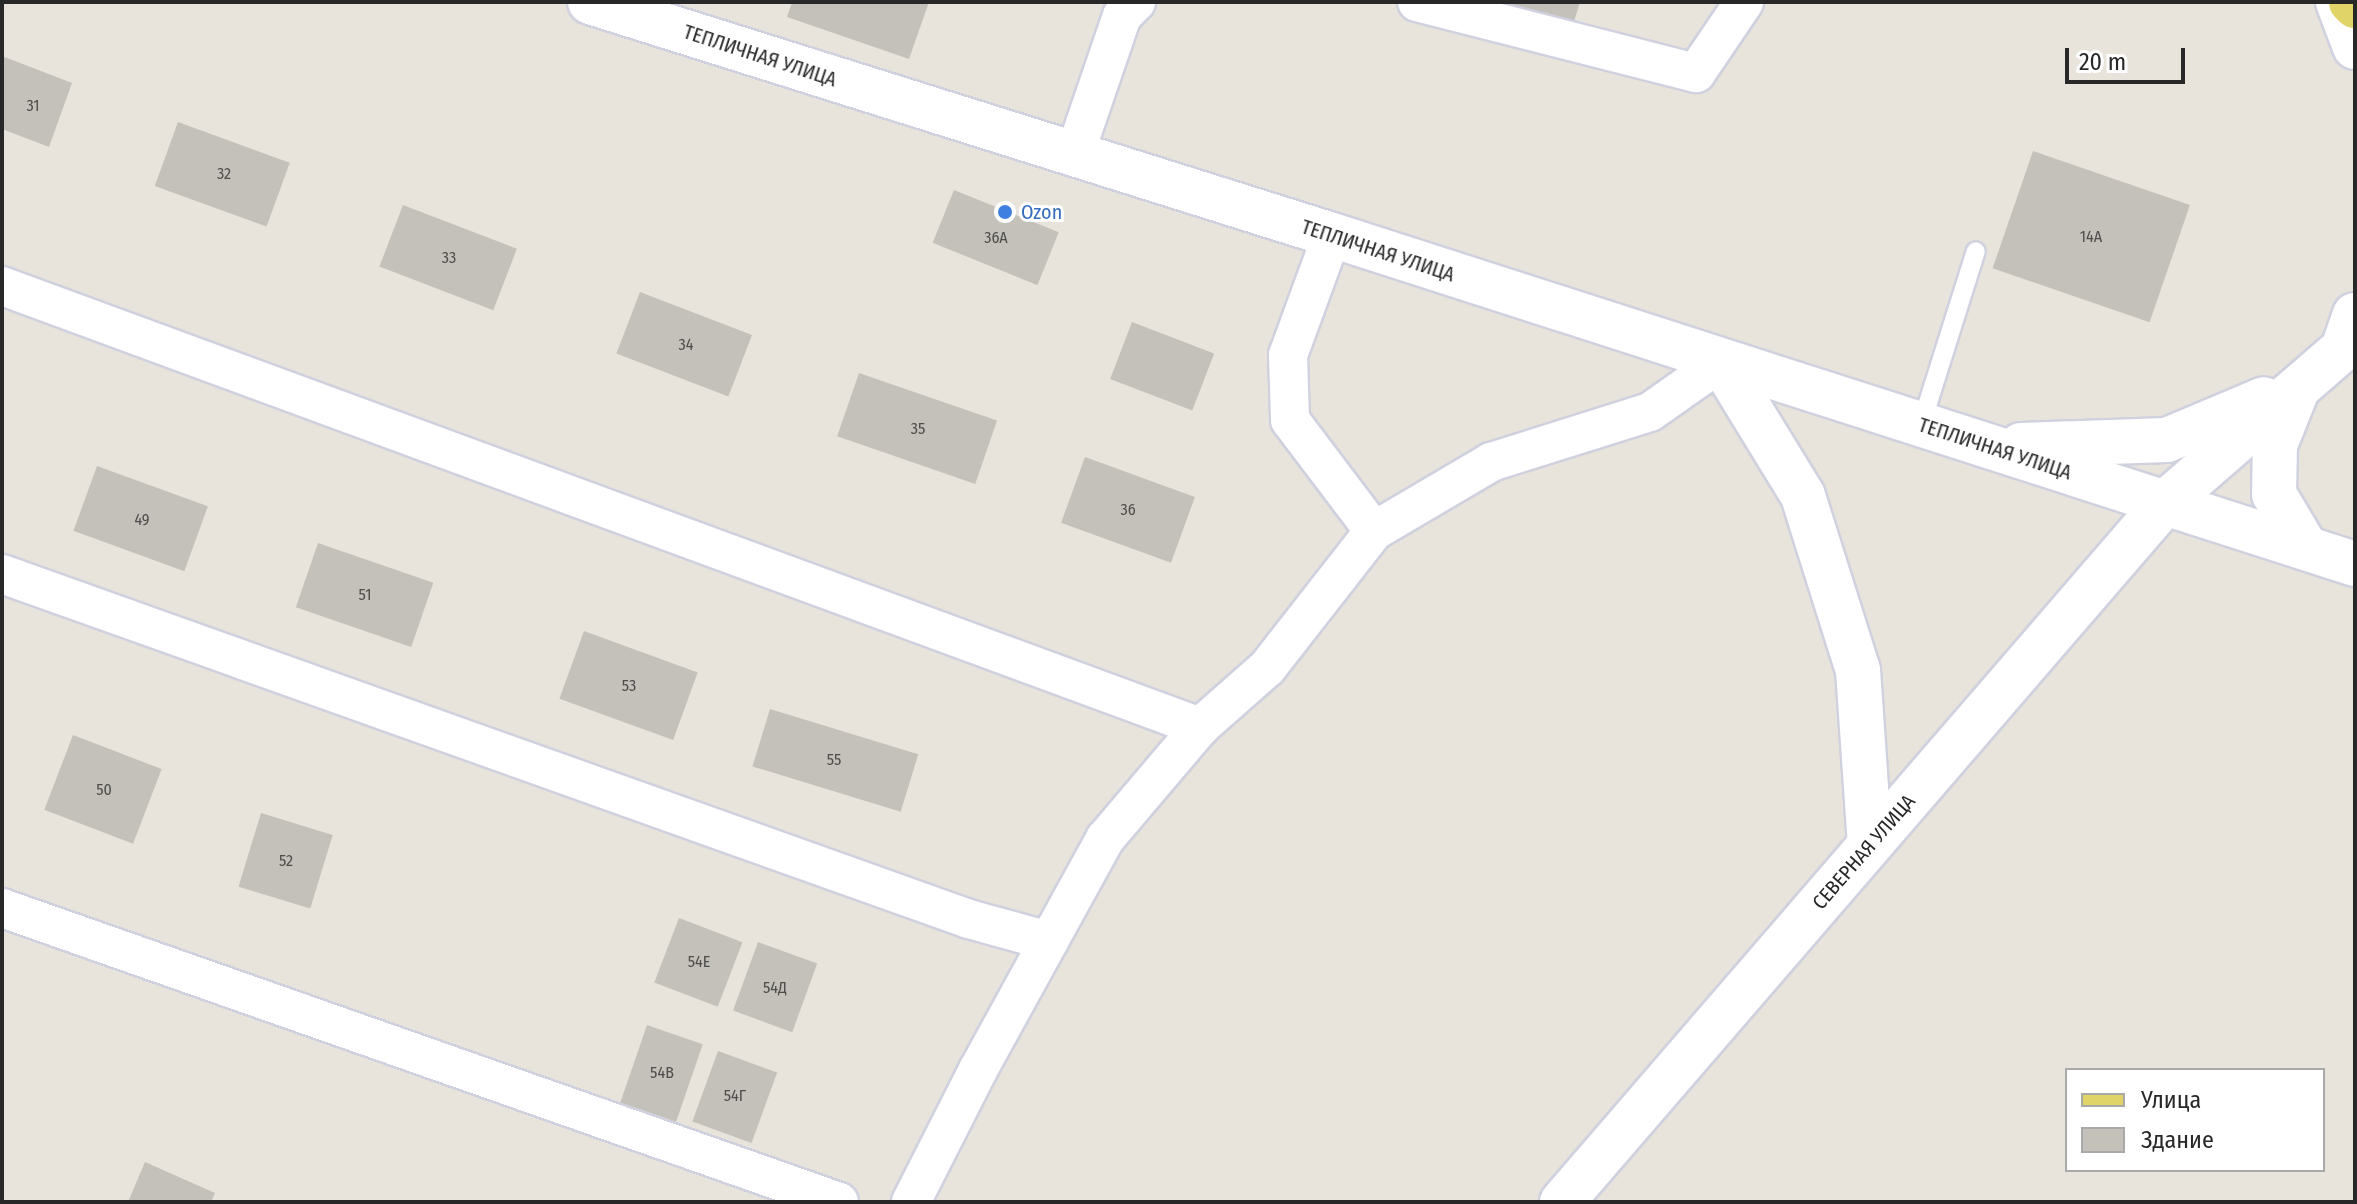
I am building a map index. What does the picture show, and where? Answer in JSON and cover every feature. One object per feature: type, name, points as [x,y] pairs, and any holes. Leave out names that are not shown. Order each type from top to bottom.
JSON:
[{"type":"main road","name":"ТЕПЛИЧНАЯ УЛИЦА","points":[[590,2],[1332,235],[2355,564]]},
{"type":"main road","points":[[2338,2],[2355,47]]},
{"type":"main road","points":[[1987,447],[2167,440],[2299,384],[2351,337]]},
{"type":"main road","points":[[1721,362],[1803,496],[1858,670],[1870,845]]},
{"type":"main road","points":[[2299,384],[2275,445],[2274,494],[2306,548]]},
{"type":"main road","name":"СЕВЕРНАЯ УЛИЦА","points":[[1562,1202],[2165,503],[2299,384]]},
{"type":"street","points":[[1074,156],[1122,16],[1136,2]]},
{"type":"street","points":[[1417,2],[1696,73],[1744,2]]},
{"type":"street","points":[[1332,235],[1288,355],[1290,420],[1374,531]]},
{"type":"street","points":[[2,286],[1200,727]]},
{"type":"street","points":[[911,1202],[1105,839],[1200,727],[1267,668],[1374,531],[1491,462],[1650,412],[1721,362]]},
{"type":"street","points":[[2,574],[969,919],[1049,941]]},
{"type":"street","points":[[2,908],[839,1202]]},
{"type":"lane","points":[[1921,425],[1976,251]]},
{"type":"building","points":[[792,2],[929,2],[909,59],[787,17]]},
{"type":"building","points":[[1498,2],[1580,2],[1573,25]]},
{"type":"building","points":[[2,56],[72,83],[49,147],[2,129]]},
{"type":"building","points":[[178,122],[290,163],[267,227],[155,186]]},
{"type":"building","points":[[2033,151],[2190,205],[2150,322],[1993,268]]},
{"type":"building","points":[[954,190],[1059,232],[1037,285],[933,243]]},
{"type":"building","points":[[403,205],[517,249],[493,310],[379,267]]},
{"type":"building","points":[[640,292],[752,335],[728,397],[616,354]]},
{"type":"building","points":[[1132,322],[1214,354],[1192,410],[1110,379]]},
{"type":"building","points":[[859,373],[997,421],[975,484],[837,436]]},
{"type":"building","points":[[1085,457],[1195,497],[1171,563],[1061,523]]},
{"type":"building","points":[[97,466],[208,506],[184,571],[73,531]]},
{"type":"building","points":[[318,543],[433,583],[411,647],[296,607]]},
{"type":"building","points":[[584,631],[698,672],[673,740],[559,699]]},
{"type":"building","points":[[770,709],[918,754],[901,812],[752,766]]},
{"type":"building","points":[[73,735],[162,769],[133,844],[44,810]]},
{"type":"building","points":[[261,813],[333,835],[310,909],[238,887]]},
{"type":"building","points":[[679,918],[742,942],[718,1007],[654,982]]},
{"type":"building","points":[[758,942],[817,964],[792,1032],[733,1011]]},
{"type":"building","points":[[647,1025],[703,1044],[676,1122],[620,1103]]},
{"type":"building","points":[[718,1051],[777,1073],[752,1143],[692,1121]]},
{"type":"building","points":[[145,1162],[215,1193],[211,1202],[128,1202]]},
{"type":"place","name":"Ozon","points":[[1005,212]]}]
